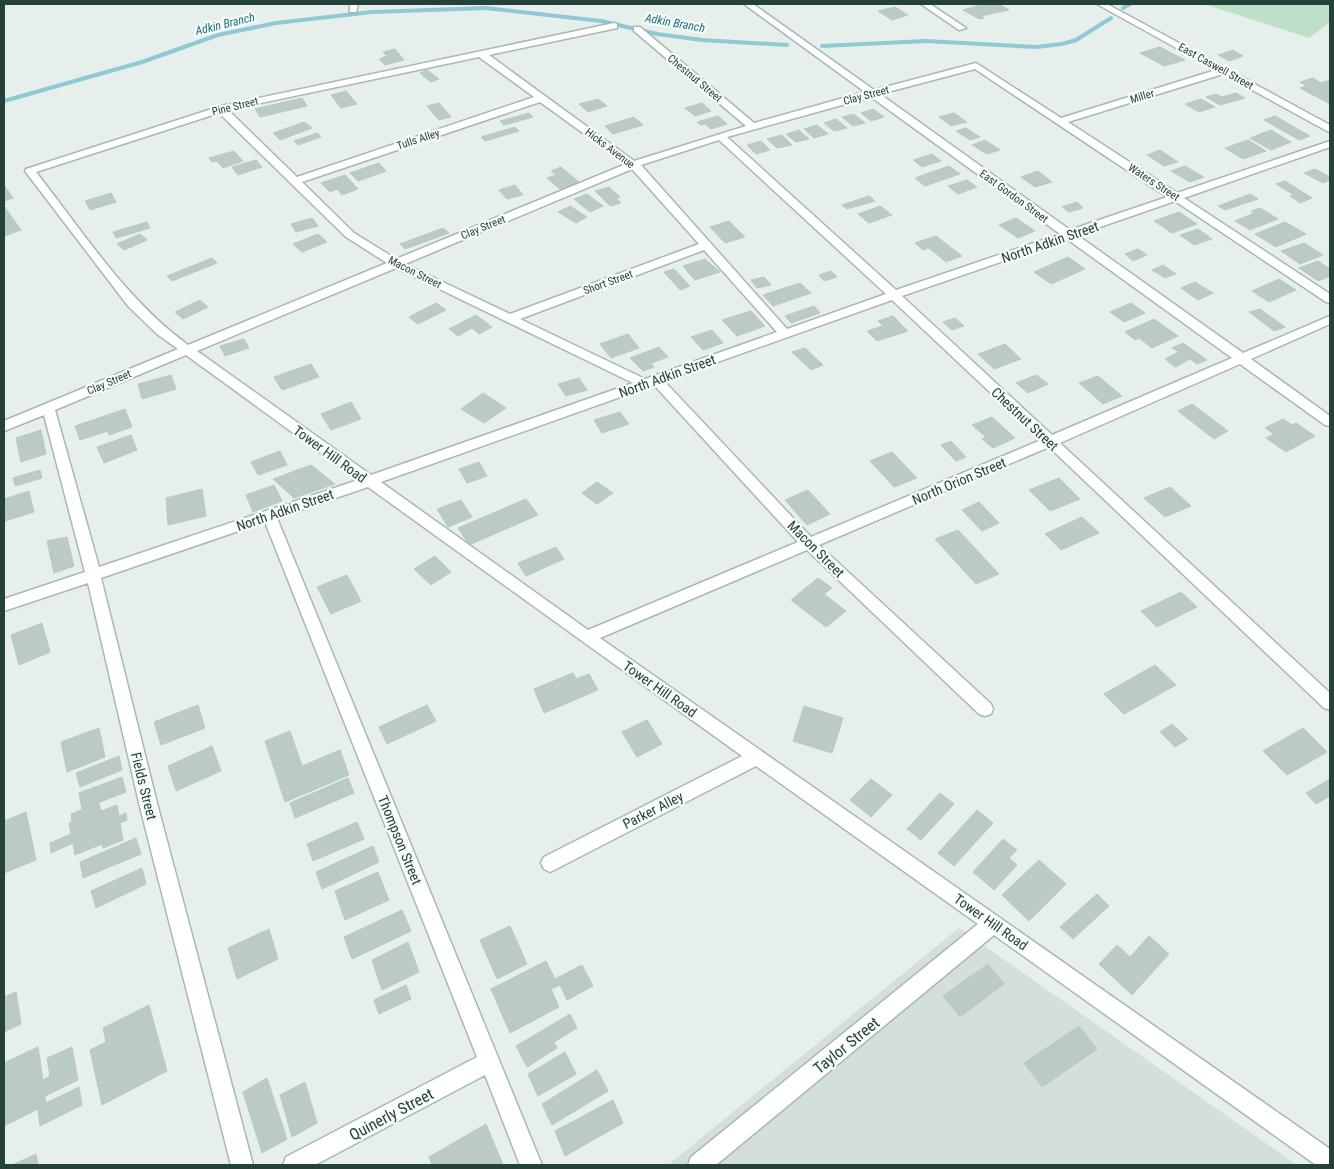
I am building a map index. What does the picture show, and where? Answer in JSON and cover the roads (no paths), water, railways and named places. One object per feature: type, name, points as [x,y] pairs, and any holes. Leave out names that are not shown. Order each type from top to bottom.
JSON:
[{"type":"street","name":"East Gordon Street","points":[[748,4],[1330,422]]},
{"type":"street","points":[[928,4],[962,28]]},
{"type":"street","name":"East Caswell Street","points":[[1102,4],[1330,129]]},
{"type":"street","points":[[481,54],[614,26]]},
{"type":"street","name":"Chestnut Street","points":[[637,29],[752,127]]},
{"type":"street","name":"Pine Street","points":[[30,172],[221,109],[481,54]]},
{"type":"street","name":"Hicks Avenue","points":[[481,54],[634,164],[785,334]]},
{"type":"street","name":"Clay Street","points":[[4,426],[634,164],[720,136],[976,66]]},
{"type":"street","name":"Waters Street","points":[[976,66],[1330,299]]},
{"type":"street","name":"Miller","points":[[1061,121],[1224,71]]},
{"type":"street","name":"Tulls Alley","points":[[295,181],[542,98]]},
{"type":"street","name":"Macon Street","points":[[221,109],[350,235],[396,263],[650,382],[809,544],[985,708]]},
{"type":"street","name":"Chestnut Street","points":[[720,136],[894,295],[1330,703]]},
{"type":"street","name":"North Adkin Street","points":[[4,605],[369,482],[894,295],[1330,144]]},
{"type":"street","name":"Tower Hill Road","points":[[30,172],[132,303],[161,331],[587,638],[1330,1162]]},
{"type":"street","name":"Short Street","points":[[510,318],[707,245]]},
{"type":"street","name":"North Orion Street","points":[[587,638],[1050,442],[1330,320]]},
{"type":"street","name":"Fields Street","points":[[48,407],[94,574],[149,808],[242,1165]]},
{"type":"street","name":"Thompson Street","points":[[269,515],[531,1165]]},
{"type":"street","name":"Parker Alley","points":[[550,863],[756,757]]},
{"type":"street","name":"Taylor Street","points":[[699,1165],[993,924]]},
{"type":"street","name":"Quinerly Street","points":[[294,1165],[489,1062]]},
{"type":"waterway","name":"Adkin Branch","points":[[1123,8],[1130,4]]},
{"type":"waterway","name":"Adkin Branch","points":[[4,101],[142,62],[218,35],[276,23],[372,12],[486,8],[601,21],[657,34],[702,40],[787,45]]},
{"type":"waterway","name":"Adkin Branch","points":[[822,46],[926,41],[1036,47],[1062,44],[1076,40],[1111,18]]}]
